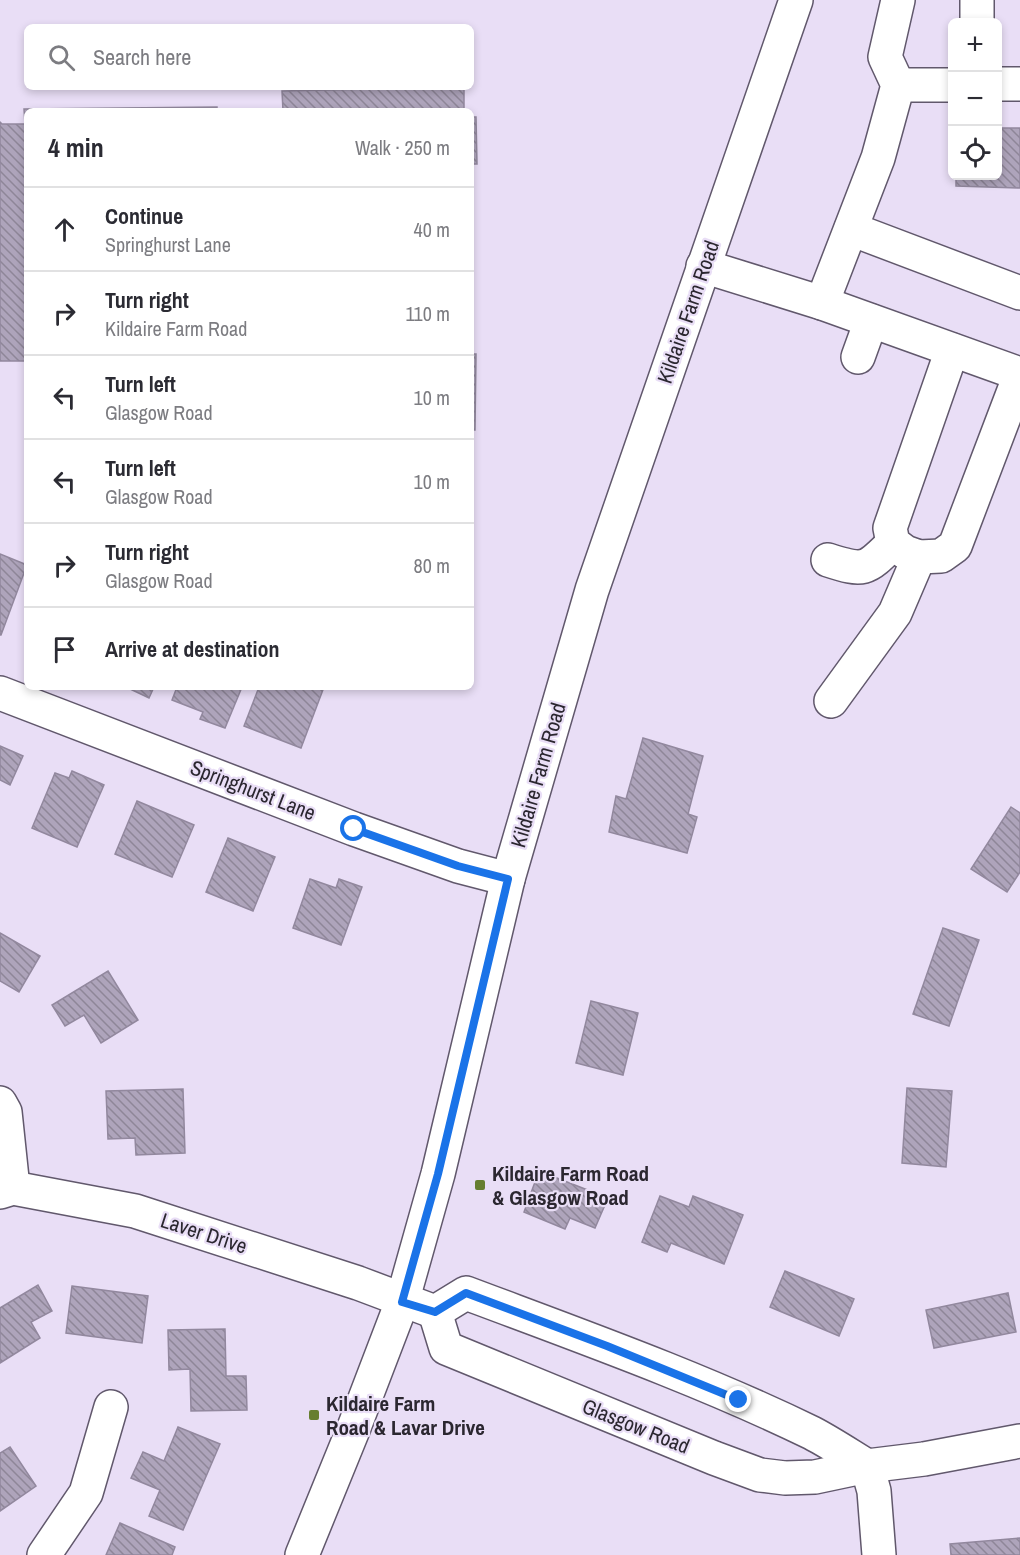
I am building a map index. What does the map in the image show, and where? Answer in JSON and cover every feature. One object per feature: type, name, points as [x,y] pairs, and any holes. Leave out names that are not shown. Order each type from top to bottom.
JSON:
[{"type":"street","name":"Kildaire Farm Road","points":[[302,1555],[402,1302],[438,1174],[508,879],[592,590],[796,0]]},
{"type":"street","points":[[822,303],[878,158],[898,85],[885,57],[898,0]]},
{"type":"street","points":[[977,0],[977,18]]},
{"type":"street","points":[[898,85],[948,84]]},
{"type":"street","points":[[1002,84],[1020,84]]},
{"type":"street","points":[[851,229],[1020,292]]},
{"type":"street","points":[[704,266],[822,303],[1020,374],[955,546],[941,556],[906,550],[877,559],[861,567],[852,568],[828,560]]},
{"type":"street","points":[[858,357],[871,321]]},
{"type":"street","points":[[831,701],[895,613],[906,550],[890,528],[952,350]]},
{"type":"street","name":"Springhurst Lane","points":[[0,693],[354,829],[458,866],[508,879]]},
{"type":"street","points":[[0,1103],[5,1112],[7,1190]]},
{"type":"street","name":"Laver Drive","points":[[7,1190],[135,1211],[358,1283],[402,1302]]},
{"type":"street","points":[[402,1302],[435,1312],[466,1293],[607,1346],[739,1400],[814,1434],[867,1466],[874,1491],[879,1555]]},
{"type":"street","name":"Glasgow Road","points":[[435,1312],[446,1348],[723,1462],[760,1475],[815,1478],[867,1466],[924,1460],[1020,1441]]},
{"type":"street","points":[[44,1555],[86,1493],[111,1407]]},
{"type":"building","points":[[464,90],[464,108],[283,108],[282,91]]},
{"type":"building","points":[[217,107],[217,108],[120,108]]},
{"type":"building","points":[[474,117],[476,117],[477,164],[474,164]]},
{"type":"building","points":[[0,122],[2,124],[24,124],[24,361],[0,361]]},
{"type":"building","points":[[1002,128],[1020,128],[1020,188],[956,186],[956,180],[1002,180]]},
{"type":"building","points":[[474,354],[476,354],[475,430]]},
{"type":"building","points":[[0,554],[24,564],[24,573],[0,635]]},
{"type":"building","points":[[132,690],[153,690],[149,698]]},
{"type":"building","points":[[176,690],[241,690],[225,728],[200,719],[203,712],[172,700]]},
{"type":"building","points":[[258,690],[323,690],[301,748],[244,726]]},
{"type":"building","points":[[643,738],[703,756],[688,814],[697,817],[687,853],[609,832],[616,796],[626,799]]},
{"type":"building","points":[[0,746],[23,756],[10,785],[0,780]]},
{"type":"building","points":[[72,771],[104,785],[77,847],[32,828],[55,773],[69,778]]},
{"type":"building","points":[[137,801],[194,825],[172,877],[115,854]]},
{"type":"building","points":[[1011,807],[1020,813],[1020,872],[1007,892],[971,869]]},
{"type":"building","points":[[228,838],[275,857],[253,911],[206,892]]},
{"type":"building","points":[[310,879],[336,888],[339,879],[362,887],[341,945],[293,928]]},
{"type":"building","points":[[943,928],[979,940],[949,1026],[913,1014]]},
{"type":"building","points":[[0,933],[40,956],[19,992],[0,981]]},
{"type":"building","points":[[108,971],[138,1020],[101,1043],[84,1015],[65,1026],[52,1005]]},
{"type":"building","points":[[591,1001],[638,1013],[623,1075],[576,1063]]},
{"type":"building","points":[[907,1088],[952,1091],[946,1167],[902,1163]]},
{"type":"building","points":[[183,1089],[185,1153],[136,1155],[135,1138],[108,1139],[106,1091]]},
{"type":"building","points":[[539,1171],[608,1198],[595,1228],[570,1218],[565,1229],[524,1212]]},
{"type":"building","points":[[660,1196],[689,1207],[693,1196],[743,1215],[724,1264],[671,1243],[667,1252],[642,1242]]},
{"type":"building","points":[[785,1271],[854,1299],[839,1336],[770,1307]]},
{"type":"building","points":[[38,1285],[52,1311],[31,1322],[40,1338],[0,1363],[0,1308]]},
{"type":"building","points":[[72,1286],[148,1296],[142,1343],[66,1333]]},
{"type":"building","points":[[1008,1293],[1016,1332],[934,1348],[926,1310]]},
{"type":"building","points":[[225,1329],[226,1376],[246,1376],[247,1410],[191,1411],[190,1369],[169,1370],[168,1330]]},
{"type":"building","points":[[178,1427],[220,1444],[183,1530],[149,1516],[160,1490],[131,1478],[143,1452],[164,1461]]},
{"type":"building","points":[[10,1447],[36,1486],[0,1511],[0,1453]]},
{"type":"building","points":[[120,1523],[175,1547],[172,1555],[106,1555]]},
{"type":"building","points":[[1020,1538],[1020,1555],[951,1555],[950,1544]]},
{"type":"place","name":"Kildaire Farm Road & Glasgow Road","points":[[480,1185]]},
{"type":"place","name":"Kildaire Farm Road & Lavar Drive","points":[[314,1415]]},
{"type":"route","points":[[354,829],[458,866],[508,879],[438,1174],[402,1302],[435,1312],[466,1293],[607,1346],[739,1400]]}]
